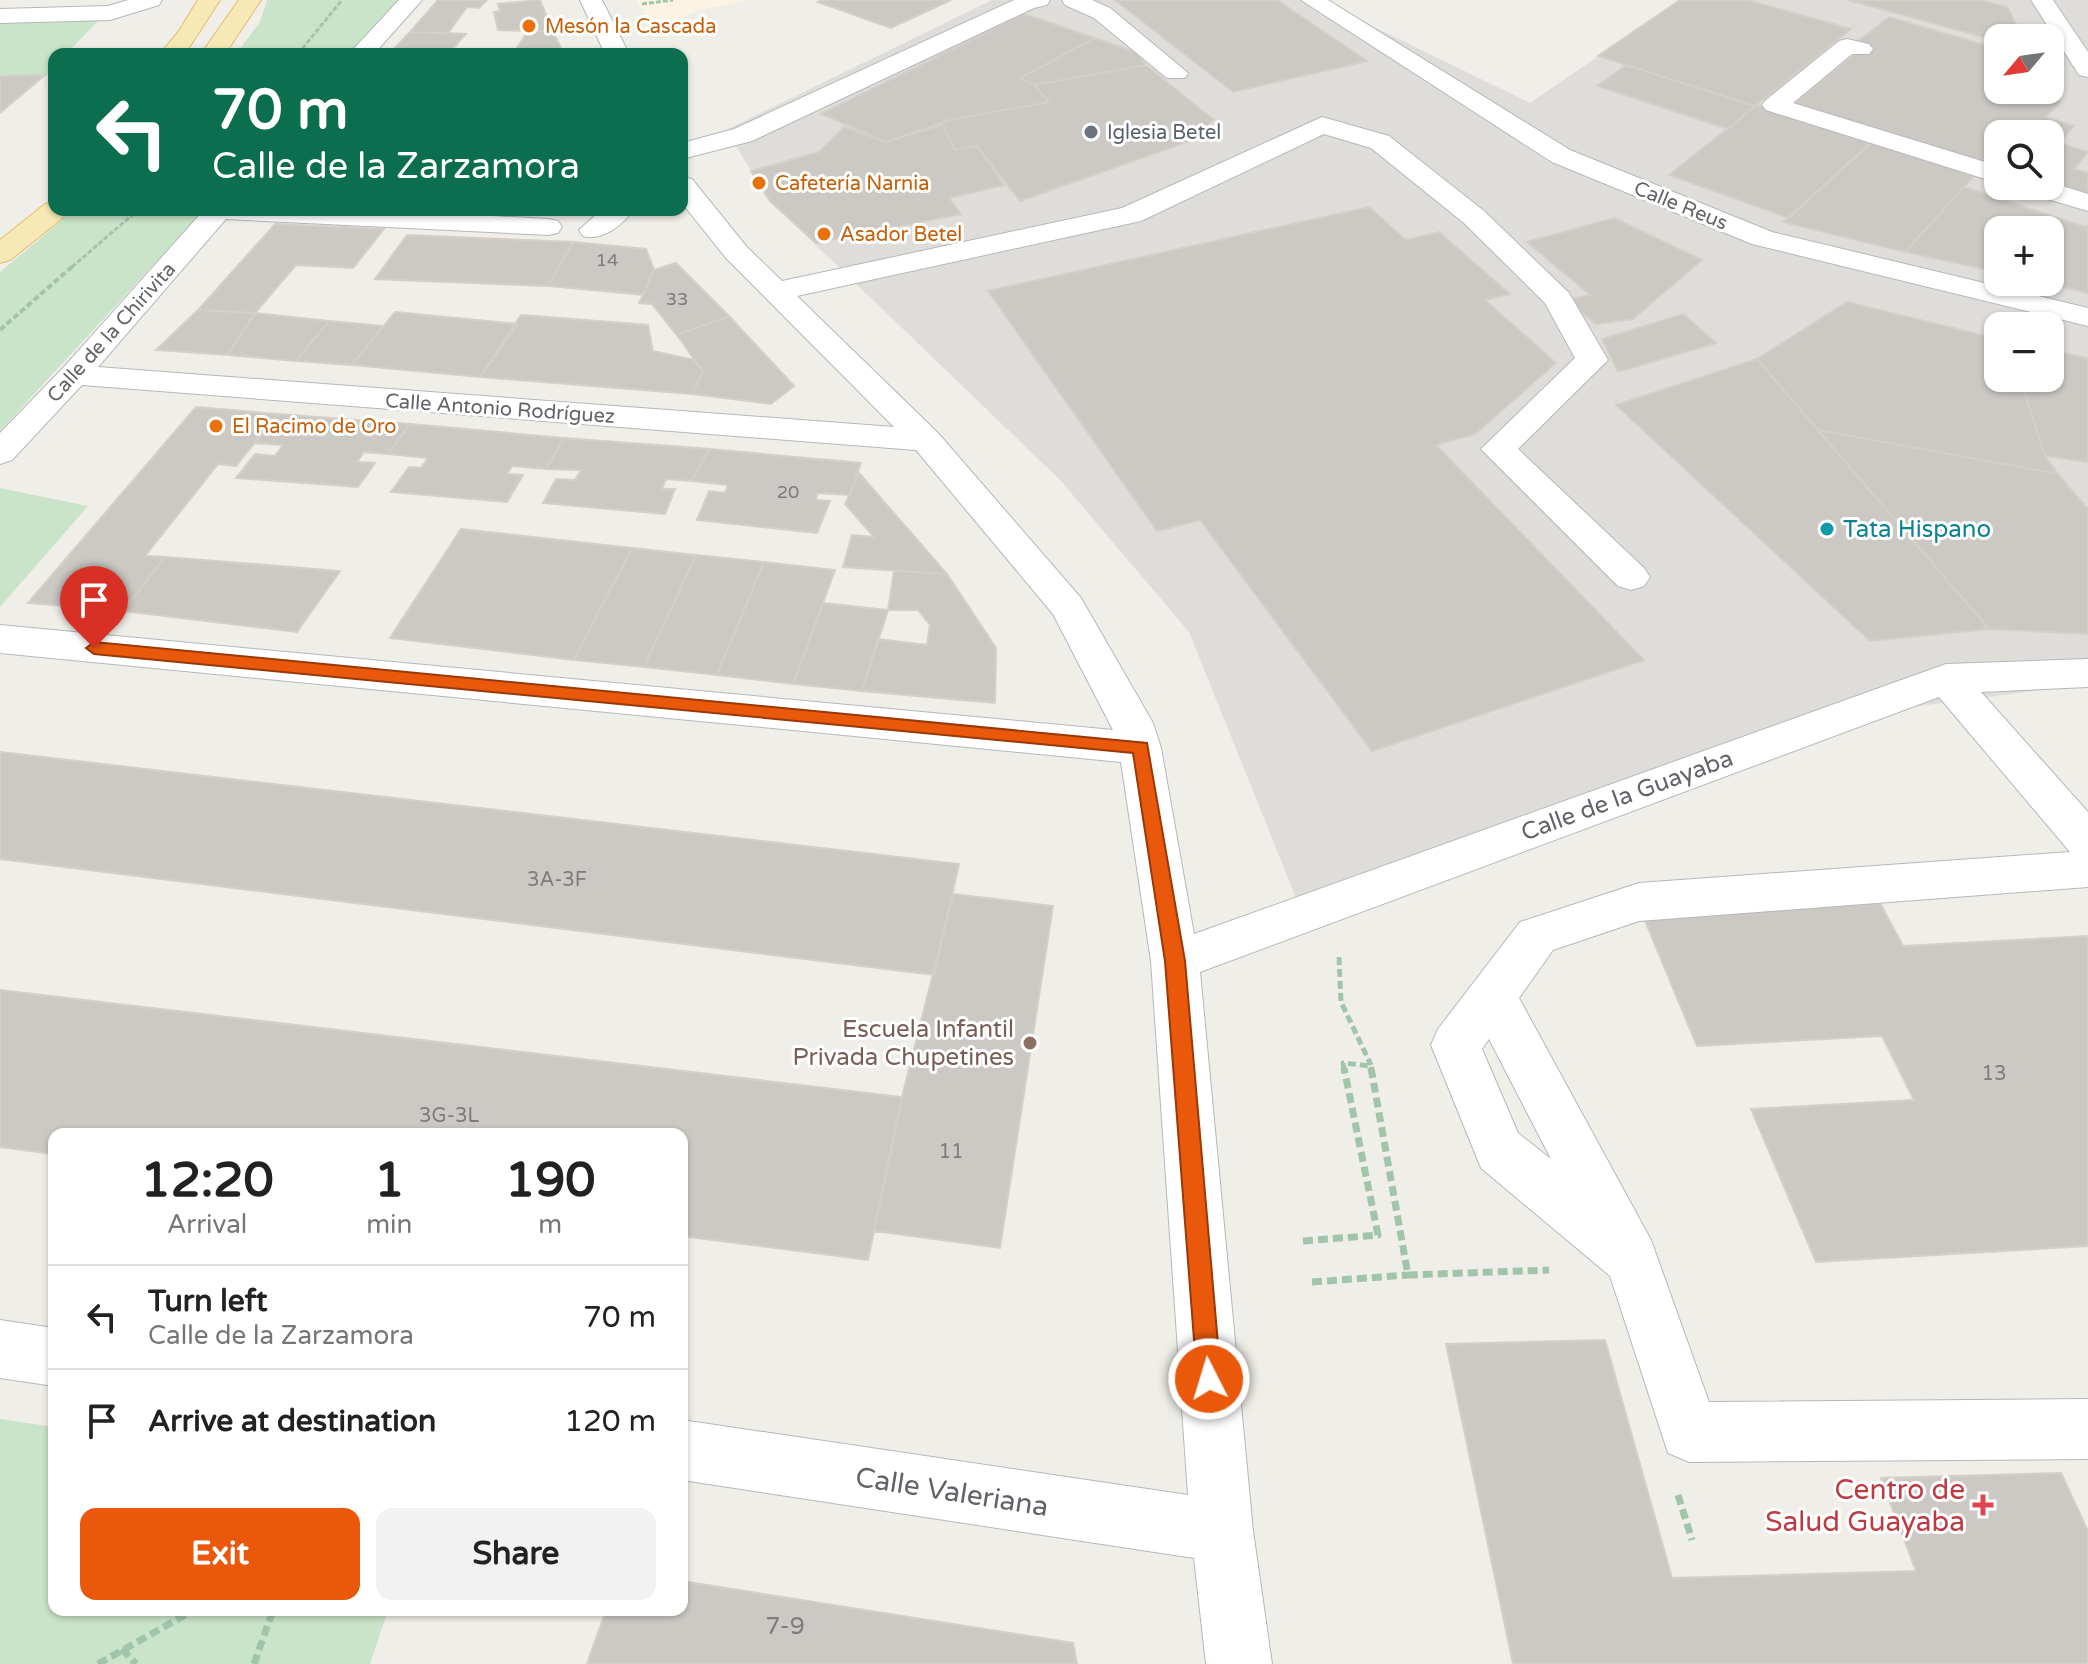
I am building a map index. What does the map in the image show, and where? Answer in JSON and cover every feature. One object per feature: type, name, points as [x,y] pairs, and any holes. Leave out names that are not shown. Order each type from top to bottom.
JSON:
[{"type":"main road","points":[[177,48],[209,0]]},
{"type":"main road","points":[[217,48],[250,0]]},
{"type":"main road","points":[[0,254],[48,216]]},
{"type":"street","points":[[0,16],[110,13],[151,0]]},
{"type":"street","points":[[367,48],[411,0]]},
{"type":"street","points":[[591,0],[614,48]]},
{"type":"street","points":[[688,149],[743,135],[1028,2],[1039,0]]},
{"type":"street","points":[[1073,0],[1102,13],[1176,73]]},
{"type":"street","name":"Calle Reus","points":[[1312,0],[1561,156],[1762,238],[2088,317]]},
{"type":"street","points":[[2042,0],[2088,70]]},
{"type":"street","points":[[1861,49],[1847,46],[1775,105],[1984,171]]},
{"type":"street","points":[[777,291],[1131,215],[1322,125],[1380,142],[1474,217],[1558,299],[1592,360],[1498,449],[1631,577]]},
{"type":"street","points":[[688,192],[736,252],[926,440],[1068,607],[1132,723],[1140,748],[1175,961],[1222,1531],[1239,1664]]},
{"type":"street","points":[[2064,195],[2088,203]]},
{"type":"street","name":"Calle de la Chirivita","points":[[0,453],[74,375],[214,216]]},
{"type":"street","points":[[329,216],[548,227]]},
{"type":"street","points":[[593,230],[611,216]]},
{"type":"street","name":"Calle Antonio Rodríguez","points":[[74,375],[926,440]]},
{"type":"street","points":[[0,639],[1140,748]]},
{"type":"street","name":"Calle de la Guayaba","points":[[1175,961],[1946,679],[2088,673]]},
{"type":"street","points":[[1946,679],[2088,842]]},
{"type":"street","points":[[2088,869],[1639,902],[1537,936],[1456,1045],[1499,1150],[1632,1259],[1689,1432],[2088,1429]]},
{"type":"street","points":[[0,1349],[48,1356]]},
{"type":"street","name":"Calle Valeriana","points":[[688,1451],[1222,1531]]},
{"type":"path","points":[[303,48],[342,0]]},
{"type":"path","points":[[639,0],[643,6],[673,0]]},
{"type":"path","points":[[0,330],[131,216]]},
{"type":"path","points":[[1339,957],[1341,1002],[1371,1066],[1408,1275]]},
{"type":"path","points":[[1303,1241],[1378,1235],[1343,1063],[1371,1066]]},
{"type":"path","points":[[1312,1282],[1560,1270]]},
{"type":"path","points":[[1673,1479],[1692,1540]]},
{"type":"path","points":[[98,1664],[183,1616]]},
{"type":"path","points":[[254,1664],[271,1616]]},
{"type":"path","points":[[122,1649],[136,1664]]},
{"type":"shaded area","points":[[636,0],[750,0],[699,10],[656,30]]},
{"type":"shaded area","points":[[992,0],[1319,0],[1530,103],[1680,0],[2088,0],[2088,684],[1904,708],[1296,898],[1189,632],[1060,480],[770,201],[726,130]]},
{"type":"green space","points":[[267,0],[398,0],[354,48],[240,48],[260,22]]},
{"type":"green space","points":[[99,20],[72,48],[48,48],[48,72],[45,75],[0,76],[0,23]]},
{"type":"green space","points":[[67,216],[198,216],[0,431],[0,272]]},
{"type":"green space","points":[[0,488],[88,506],[0,607]]},
{"type":"green space","points":[[0,1419],[48,1426],[48,1616],[386,1616],[370,1664],[0,1664]]},
{"type":"building","points":[[438,0],[487,0],[479,8],[467,7],[448,33],[410,32]]},
{"type":"building","points":[[540,0],[553,32],[498,30],[494,12],[500,11],[498,4]]},
{"type":"building","points":[[951,0],[891,28],[818,2]]},
{"type":"building","points":[[1115,0],[1277,0],[1367,61],[1233,92]]},
{"type":"building","points":[[1680,0],[1747,0],[1851,29],[1755,106],[1598,56]]},
{"type":"building","points":[[1848,0],[1980,0],[2007,7],[2016,24],[1984,24],[1984,37]]},
{"type":"building","points":[[1024,14],[1095,38],[1020,78],[1034,85],[1049,102],[949,120],[886,142],[821,114]]},
{"type":"building","points":[[1889,17],[1984,45],[1984,104],[2058,104],[2046,117],[2055,120],[1984,120],[1984,164],[1793,104],[1866,45],[1857,42]]},
{"type":"building","points":[[528,31],[553,32],[561,48],[517,48]]},
{"type":"building","points":[[410,32],[466,34],[453,48],[395,48]]},
{"type":"building","points":[[1095,38],[1136,52],[1146,65],[1034,85],[1020,78]]},
{"type":"building","points":[[1146,65],[1214,120],[1193,140],[1020,201],[977,146],[955,150],[942,125],[949,120],[1049,102],[1034,85]]},
{"type":"building","points":[[1626,65],[1755,106],[1728,129],[1597,86]]},
{"type":"building","points":[[45,75],[0,113],[0,76]]},
{"type":"building","points":[[1757,105],[1872,142],[1789,218],[1669,175]]},
{"type":"building","points":[[2064,123],[2074,126],[2064,137]]},
{"type":"building","points":[[942,125],[955,150],[977,146],[1004,185],[949,198],[961,214],[816,243],[770,201],[751,171],[819,152],[844,127],[886,142]]},
{"type":"building","points":[[1872,142],[1975,175],[1905,252],[1783,222]]},
{"type":"building","points":[[2064,145],[2088,152],[2074,169],[2088,173],[2088,196],[2064,188]]},
{"type":"building","points":[[1964,187],[1984,194],[1984,200],[2003,200],[2052,216],[1984,216],[1984,269],[1905,252]]},
{"type":"building","points":[[1369,207],[1406,240],[1439,232],[1510,294],[1485,300],[1556,363],[1475,434],[1436,445],[1644,660],[1372,751],[1200,520],[1157,531],[988,291]]},
{"type":"building","points":[[1614,218],[1702,260],[1633,319],[1596,324],[1567,300],[1590,295],[1527,242]]},
{"type":"building","points":[[2064,220],[2085,227],[2088,225],[2088,293],[2064,287]]},
{"type":"building","points":[[275,224],[384,229],[353,268],[296,265],[255,313],[198,310]]},
{"type":"building","points":[[407,235],[573,242],[548,286],[375,279]]},
{"type":"building","points":[[573,242],[646,249],[654,270],[643,295],[548,286]]},
{"type":"building","points":[[676,263],[729,316],[677,335],[652,304],[639,303],[654,270]]},
{"type":"building","points":[[1847,302],[1984,336],[1984,392],[2024,392],[2045,456],[2058,474],[1818,430],[1757,359]]},
{"type":"building","points":[[198,310],[255,313],[227,355],[156,350]]},
{"type":"building","points":[[395,312],[518,324],[480,377],[352,365]]},
{"type":"building","points":[[255,313],[329,321],[296,361],[227,355]]},
{"type":"building","points":[[1683,314],[1716,343],[1618,372],[1602,339]]},
{"type":"building","points":[[521,315],[648,325],[653,351],[694,360],[703,372],[692,394],[480,377]]},
{"type":"building","points":[[729,316],[794,386],[771,404],[692,394],[703,372],[677,335]]},
{"type":"building","points":[[329,321],[383,326],[352,365],[296,361]]},
{"type":"building","points":[[2064,353],[2088,358],[2088,462],[2045,456],[2024,392],[2064,392]]},
{"type":"building","name":"Tata Hispano","points":[[1757,359],[1989,629],[1870,641],[1616,405]]},
{"type":"building","points":[[196,407],[278,414],[236,466],[218,464],[145,556],[165,557],[123,611],[28,603]]},
{"type":"building","points":[[278,414],[410,424],[388,454],[364,452],[357,462],[375,463],[358,487],[236,478],[255,454],[275,456],[283,445],[255,443]]},
{"type":"building","points":[[410,424],[564,438],[546,469],[512,466],[507,474],[523,475],[507,502],[391,492],[409,467],[421,468],[428,458],[388,454]]},
{"type":"building","points":[[1818,430],[2058,474],[2088,509],[2088,634],[1989,629]]},
{"type":"building","points":[[564,438],[709,449],[692,481],[666,479],[662,489],[675,489],[665,514],[543,503],[556,479],[575,480],[581,470],[546,469]]},
{"type":"building","points":[[709,449],[861,463],[850,495],[817,493],[816,500],[830,501],[817,533],[697,520],[709,491],[725,493],[728,485],[692,481]]},
{"type":"building","points":[[859,473],[947,574],[843,567],[852,535],[874,537],[845,504]]},
{"type":"building","points":[[461,529],[632,548],[574,660],[390,638]]},
{"type":"building","points":[[632,548],[696,555],[644,667],[574,660]]},
{"type":"building","points":[[696,555],[764,562],[717,675],[644,667]]},
{"type":"building","points":[[165,557],[340,571],[297,632],[123,611]]},
{"type":"building","points":[[764,562],[835,570],[793,684],[717,675]]},
{"type":"building","points":[[894,571],[947,574],[996,648],[995,703],[862,691],[878,639],[927,645],[930,625],[918,610],[888,610]]},
{"type":"building","points":[[823,603],[888,610],[862,691],[793,684]]},
{"type":"building","points":[[0,752],[959,864],[934,975],[0,859]]},
{"type":"building","points":[[953,894],[1053,906],[1000,1248],[874,1231],[902,1097]]},
{"type":"building","points":[[1880,903],[1903,946],[2088,936],[2088,1246],[1816,1262],[1751,1109],[1914,1100],[1882,1036],[1697,1046],[1643,916]]},
{"type":"building","points":[[0,990],[902,1097],[868,1260],[688,1237],[688,1128],[48,1128],[48,1153],[0,1147]]},
{"type":"building","name":"Centro de Salud Guayaba","points":[[1605,1340],[1672,1578],[1916,1571],[1881,1478],[2061,1473],[2088,1531],[2088,1664],[1513,1664],[1446,1344]]},
{"type":"building","points":[[688,1582],[1073,1643],[1077,1664],[587,1664],[604,1616],[688,1616]]},
{"type":"place","name":"Mesón la Cascada","points":[[529,26]]},
{"type":"place","name":"Iglesia Betel","points":[[1091,132]]},
{"type":"place","name":"Cafetería Narnia","points":[[759,183]]},
{"type":"place","name":"Asador Betel","points":[[824,234]]},
{"type":"place","name":"El Racimo de Oro","points":[[216,426]]},
{"type":"place","name":"Tata Hispano","points":[[1827,529]]},
{"type":"place","name":"Escuela Infantil Privada Chupetines","points":[[1030,1043]]},
{"type":"place","name":"Centro de Salud Guayaba","points":[[1983,1505]]},
{"type":"route","points":[[94,648],[1140,748],[1175,961],[1209,1379]]}]
